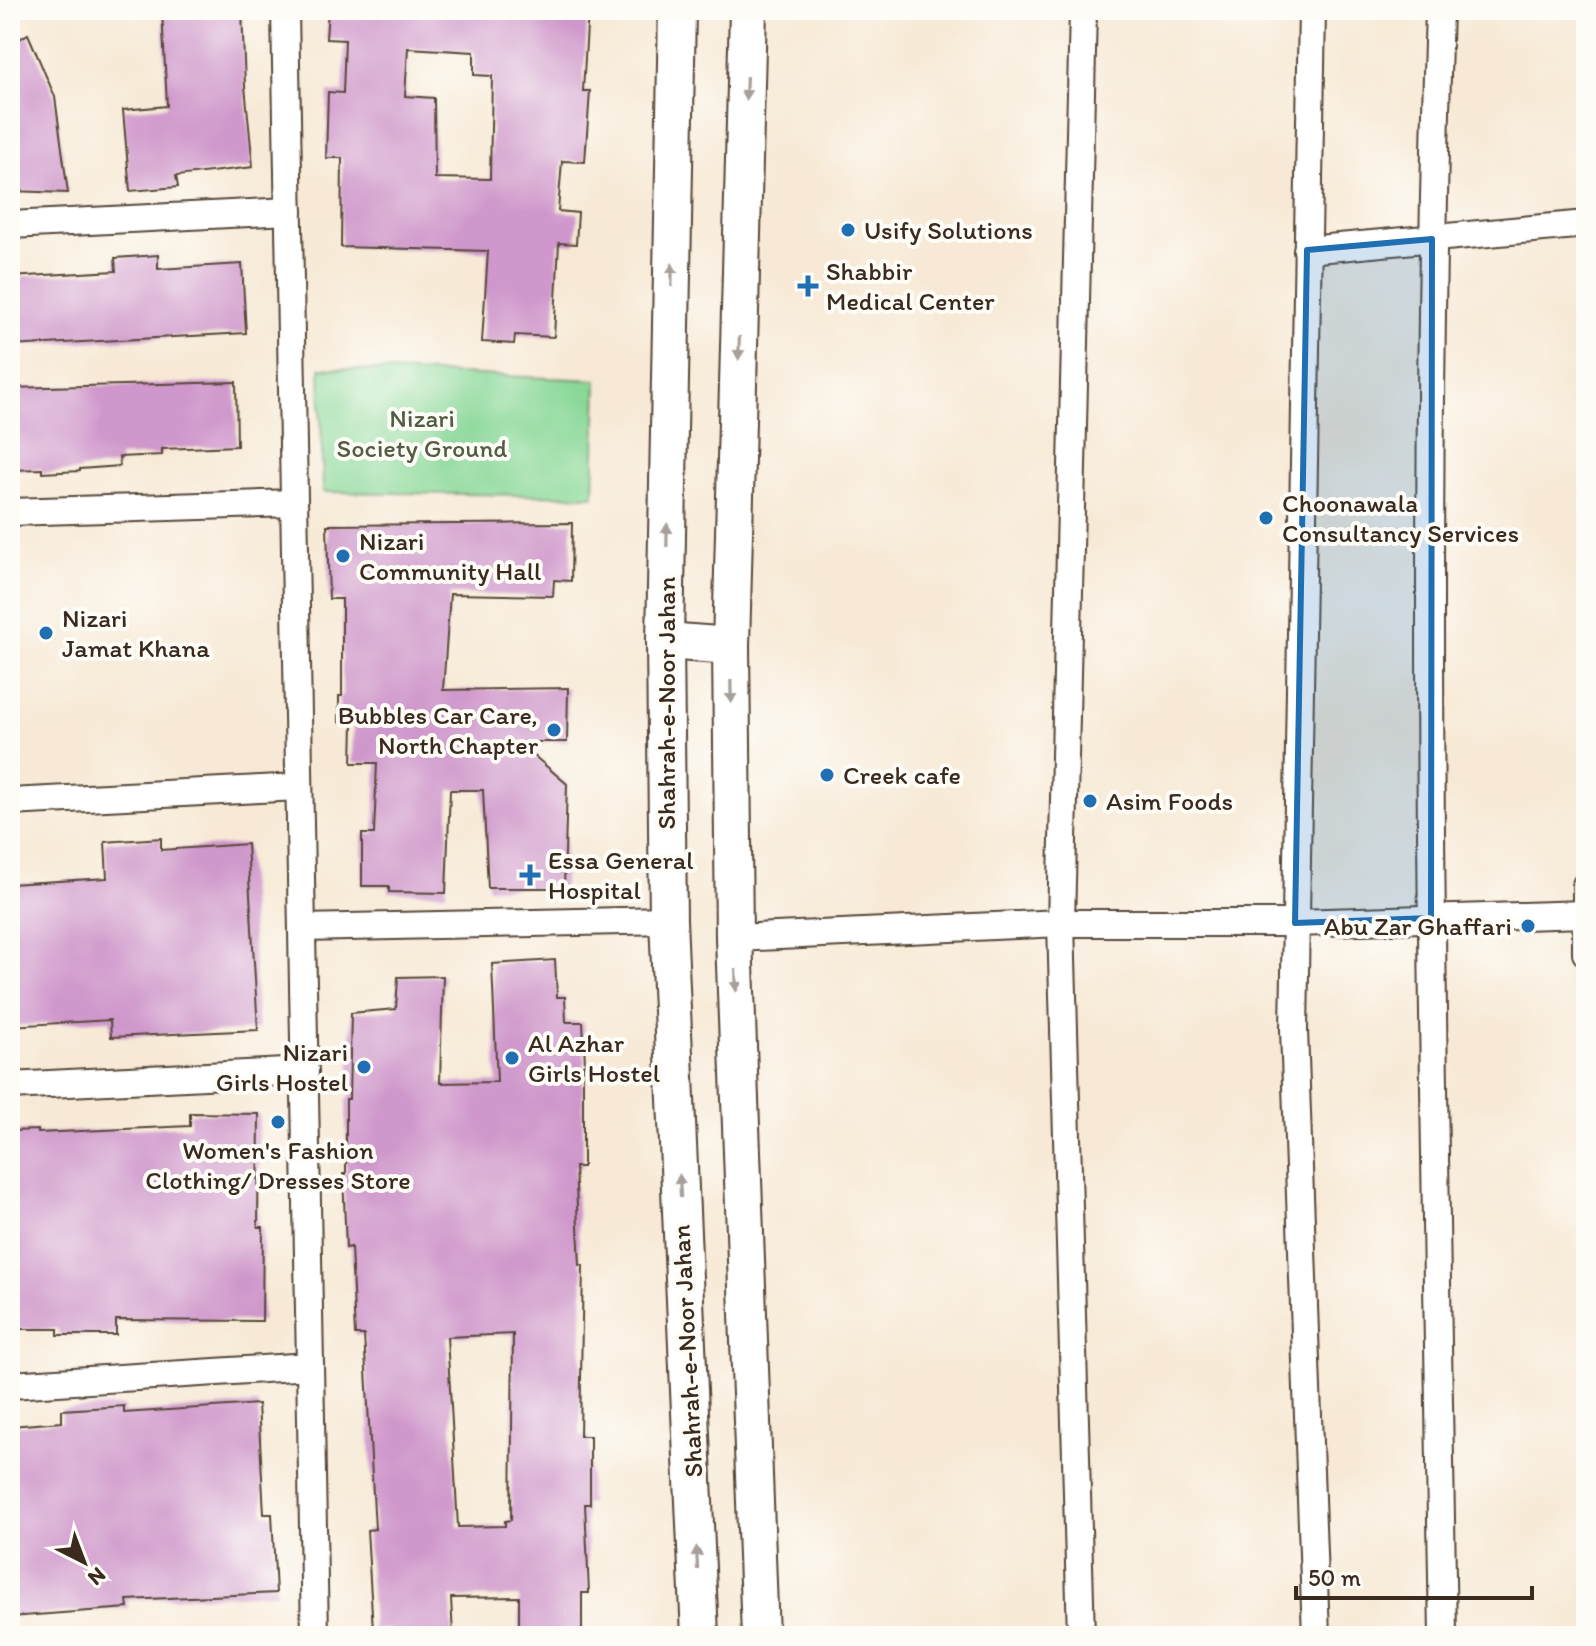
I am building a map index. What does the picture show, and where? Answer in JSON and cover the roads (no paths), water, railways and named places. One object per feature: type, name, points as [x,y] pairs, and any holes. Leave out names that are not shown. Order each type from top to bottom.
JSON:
[{"type":"main road","name":"Shahrah-e-Noor Jahan","points":[[677,10],[665,641],[668,920],[700,1636]]},
{"type":"main road","points":[[748,10],[731,646],[734,938],[760,1636]]},
{"type":"main road","points":[[665,641],[731,646]]},
{"type":"street","points":[[285,10],[315,1636]]},
{"type":"street","points":[[1081,1636],[1061,923],[1083,10]]},
{"type":"street","points":[[1312,10],[1294,1030],[1316,1636]]},
{"type":"street","points":[[1439,10],[1432,239],[1431,918],[1443,1636]]},
{"type":"street","points":[[10,225],[289,211]]},
{"type":"street","points":[[1307,250],[1586,224]]},
{"type":"street","points":[[10,512],[294,503]]},
{"type":"street","points":[[10,802],[299,787]]},
{"type":"street","points":[[1586,885],[1586,953]]},
{"type":"street","points":[[734,938],[1061,923],[1295,923],[1585,914]]},
{"type":"street","points":[[302,928],[668,920]]},
{"type":"street","points":[[10,1086],[305,1071]]},
{"type":"street","points":[[10,1385],[310,1366]]},
{"type":"place","name":"Usify Solutions","points":[[848,230]]},
{"type":"place","name":"Shabbir Medical Center","points":[[808,286]]},
{"type":"place","name":"Choonawala Consultancy Services","points":[[1266,518]]},
{"type":"place","name":"Nizari Community Hall","points":[[343,556]]},
{"type":"place","name":"Nizari Jamat Khana","points":[[46,633]]},
{"type":"place","name":"Bubbles Car Care, North Chapter","points":[[554,730]]},
{"type":"place","name":"Creek cafe","points":[[827,775]]},
{"type":"place","name":"Asim Foods","points":[[1090,801]]},
{"type":"place","name":"Essa General Hospital","points":[[530,875]]},
{"type":"place","name":"Abu Zar Ghaffari","points":[[1528,926]]},
{"type":"place","name":"Al Azhar Girls Hostel","points":[[512,1058]]},
{"type":"place","name":"Nizari Girls Hostel","points":[[364,1067]]},
{"type":"place","name":"Women's Fashion Clothing/ Dresses Store","points":[[278,1122]]},
{"type":"park label","name":"Nizari Society Ground","points":[[422,433]]}]
